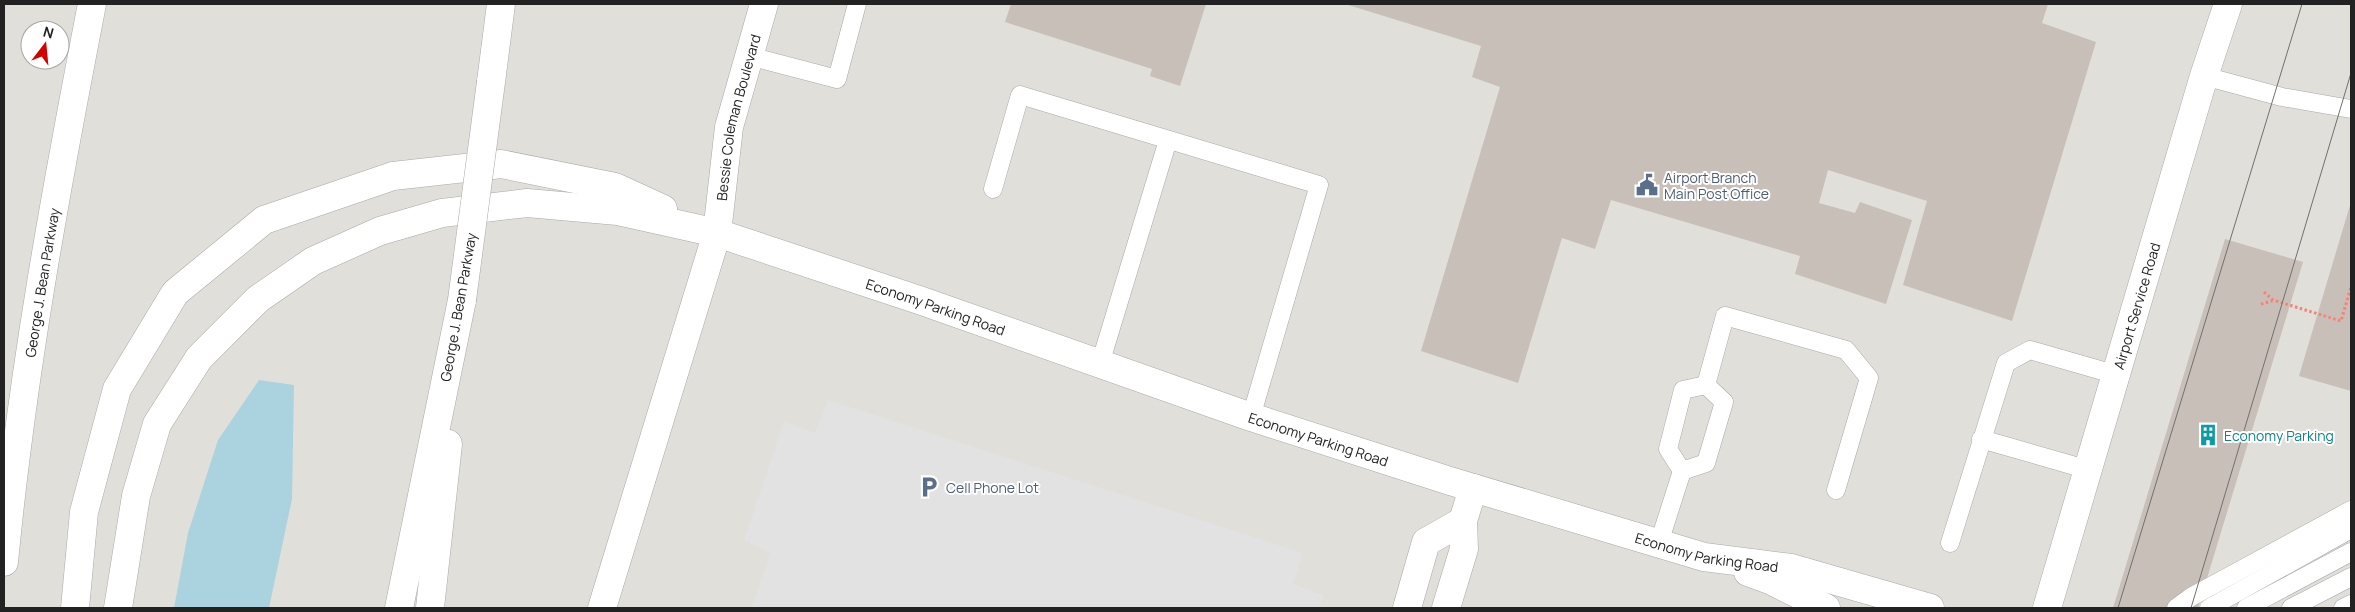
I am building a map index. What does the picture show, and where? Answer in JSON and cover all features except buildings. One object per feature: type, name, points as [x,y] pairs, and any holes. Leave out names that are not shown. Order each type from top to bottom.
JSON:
[{"type":"street","name":"George J. Bean Parkway","points":[[4,562],[27,366],[52,208],[92,4]]},
{"type":"street","name":"George J. Bean Parkway","points":[[399,608],[462,300],[502,4]]},
{"type":"street","name":"Bessie Coleman Boulevard","points":[[602,608],[717,233],[729,127],[764,4]]},
{"type":"street","name":"Airport Service Road","points":[[2047,608],[2204,76],[2228,4]]},
{"type":"street","points":[[74,608],[84,512],[117,389],[175,293],[264,220],[393,176],[501,164],[615,188],[717,233]]},
{"type":"street","points":[[118,608],[136,496],[157,424],[199,358],[258,298],[313,261],[380,231],[442,213],[527,203],[618,211],[717,233]]},
{"type":"street","name":"Economy Parking Road","points":[[717,233],[922,301],[1251,417],[1473,488],[1704,556],[1791,568],[1930,608]]},
{"type":"street","points":[[430,608],[462,300]]},
{"type":"street","points":[[1446,608],[1464,549],[1463,521],[1473,488]]},
{"type":"street","points":[[1407,608],[1426,542],[1463,521]]},
{"type":"street","points":[[1704,556],[1770,580],[1826,608]]},
{"type":"lane","points":[[750,56],[837,79],[857,4]]},
{"type":"lane","points":[[2204,76],[2282,96],[2351,109]]},
{"type":"lane","points":[[993,189],[1020,96],[1319,185],[1251,417]]},
{"type":"lane","points":[[1100,364],[1168,140]]},
{"type":"lane","points":[[1706,385],[1725,316],[1846,350],[1869,378],[1836,490]]},
{"type":"lane","points":[[1950,543],[2006,363],[2030,350],[2117,375]]},
{"type":"lane","points":[[1682,471],[1706,463],[1724,402],[1706,385]]},
{"type":"lane","points":[[1682,471],[1668,449],[1679,406],[1684,390],[1706,385]]},
{"type":"lane","points":[[1981,439],[2089,470]]},
{"type":"lane","points":[[1659,543],[1682,471]]},
{"type":"lane","points":[[2176,608],[2190,597],[2351,510]]},
{"type":"lane","points":[[2208,608],[2351,529]]},
{"type":"lane","points":[[2246,608],[2351,552]]},
{"type":"lane","points":[[2292,608],[2351,577]]},
{"type":"lane","points":[[2343,608],[2351,604]]},
{"type":"path","points":[[2264,292],[2273,300],[2341,320],[2351,287]]},
{"type":"path","points":[[2261,304],[2273,300]]},
{"type":"shaded area","points":[[4,4],[2351,4],[2351,608],[4,608]]},
{"type":"shaded area","name":"Cell Phone Lot","points":[[828,400],[1303,553],[1293,584],[1323,595],[1319,608],[752,608],[770,553],[744,540],[784,421],[815,433]]},
{"type":"water","points":[[259,380],[294,385],[292,499],[269,608],[174,608],[188,533],[218,440]]},
{"type":"tram line","points":[[2118,608],[2302,4]]},
{"type":"tram line","points":[[2191,608],[2351,73]]},
{"type":"place","name":"Airport Branch Main Post Office","points":[[1647,185]]},
{"type":"place","name":"Economy Parking","points":[[2208,435]]},
{"type":"place","name":"Cell Phone Lot","points":[[929,487]]}]
